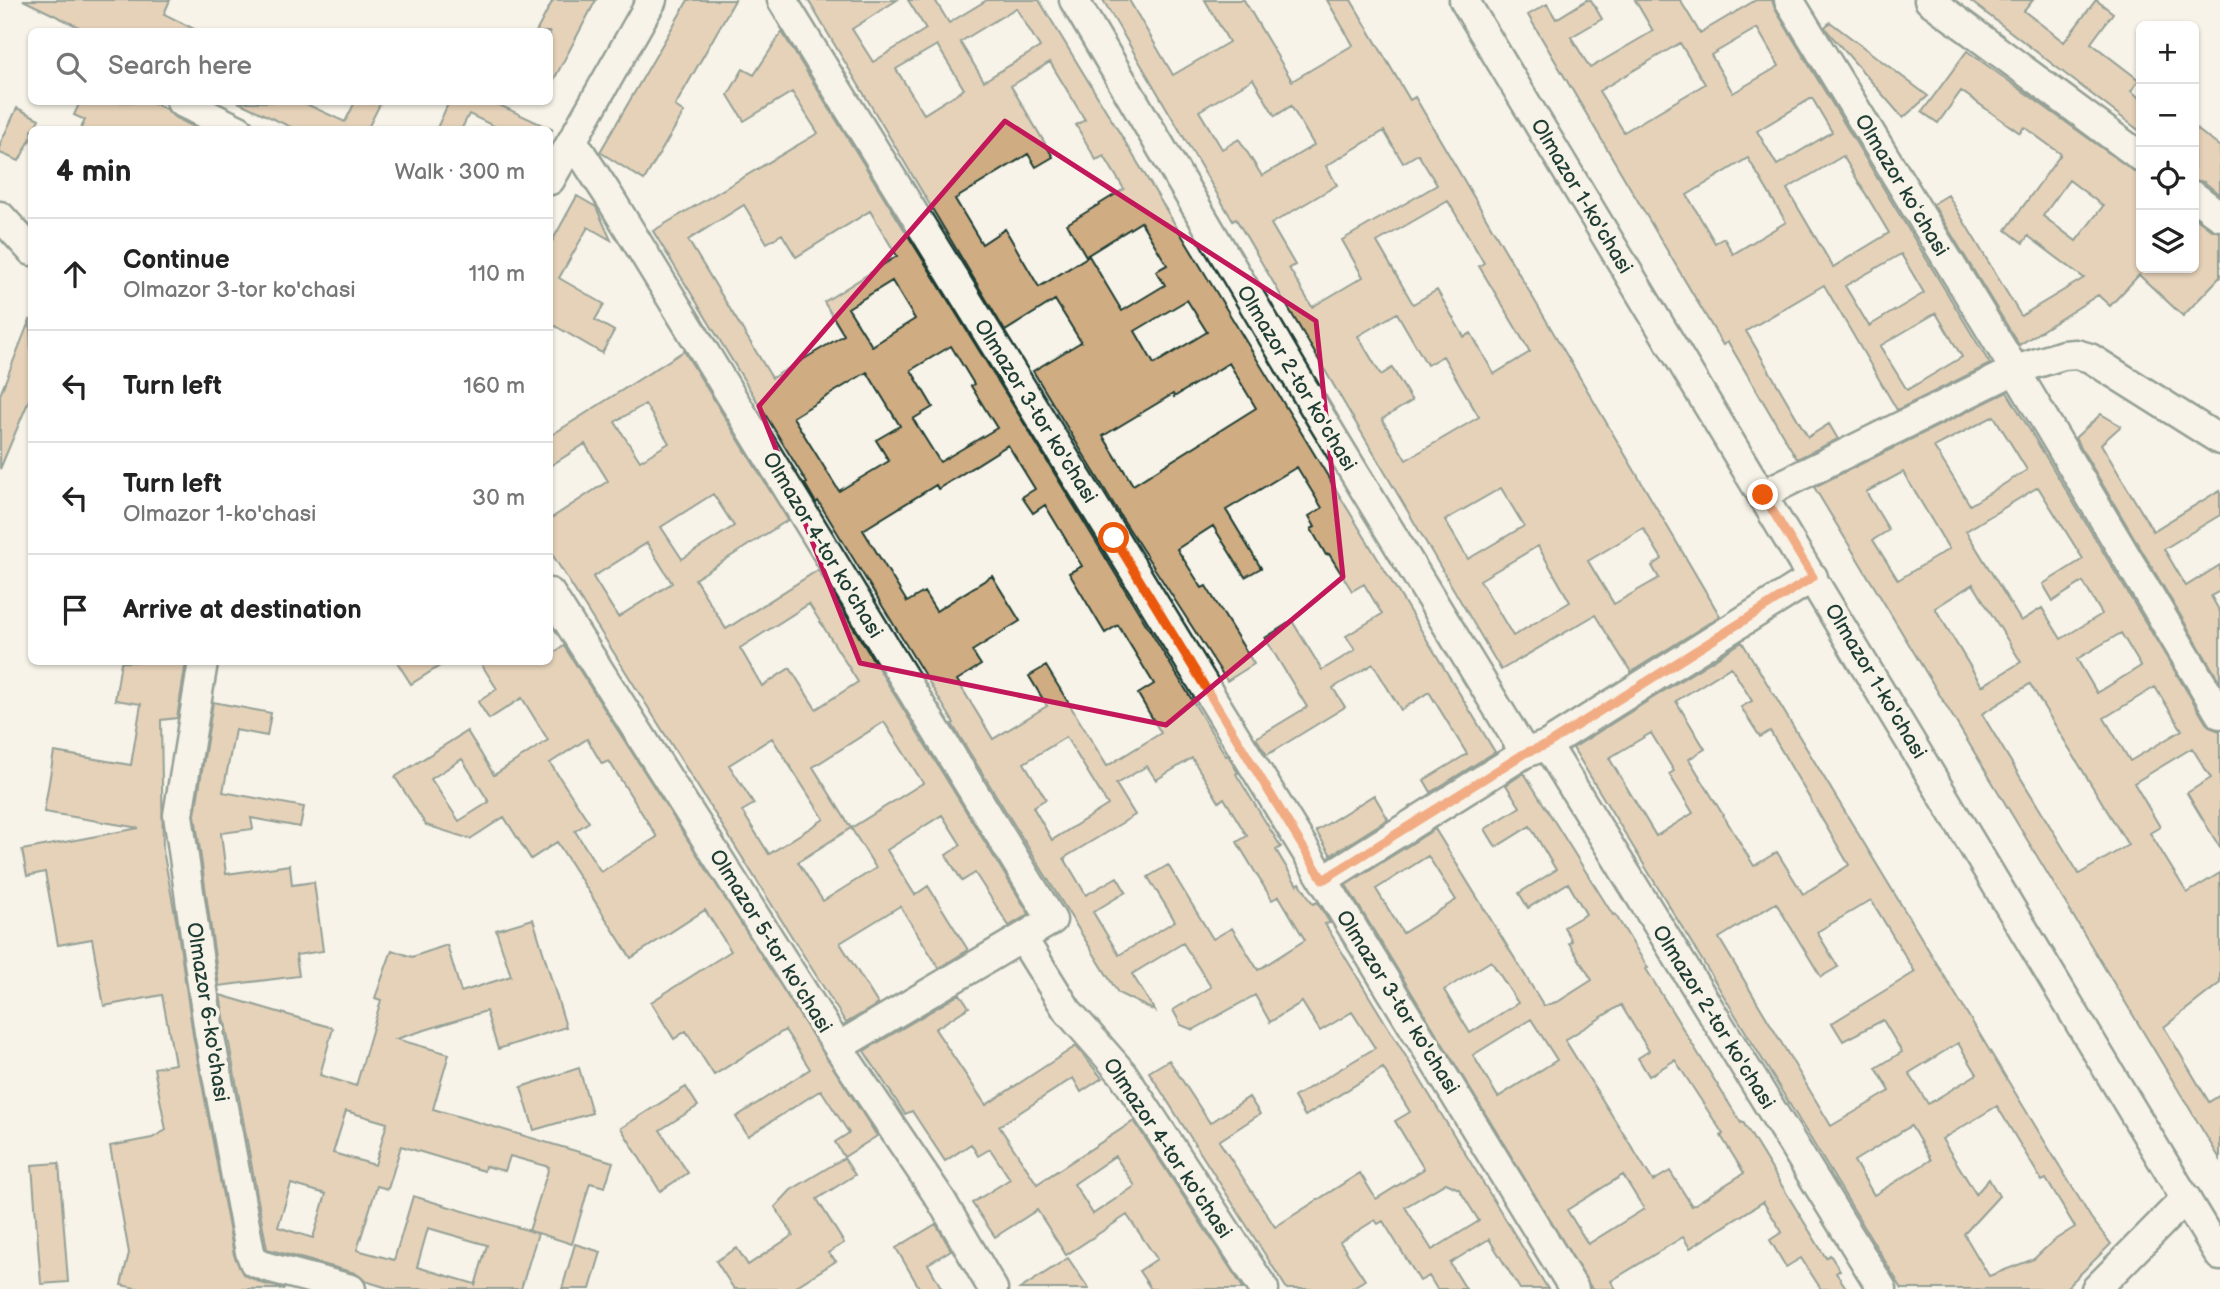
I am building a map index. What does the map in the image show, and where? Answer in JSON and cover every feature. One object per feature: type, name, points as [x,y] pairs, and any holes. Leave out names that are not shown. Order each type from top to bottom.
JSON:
[{"type":"street","points":[[553,175],[652,0]]},
{"type":"street","name":"Olmazor 3-tor ko'chasi","points":[[782,0],[1574,1289]]},
{"type":"street","name":"Olmazor 2-tor ko'chasi","points":[[1074,0],[1325,425],[1882,1289]]},
{"type":"street","name":"Olmazor 1-ko'chasi","points":[[1464,0],[2218,1251]]},
{"type":"street","name":"Olmazor koʻchasi","points":[[1789,0],[2220,713]]},
{"type":"street","points":[[1929,0],[2136,153]]},
{"type":"street","points":[[187,105],[231,126]]},
{"type":"street","name":"Olmazor 4-tor ko'chasi","points":[[573,141],[1052,920],[838,1047]]},
{"type":"street","points":[[2199,200],[2220,216]]},
{"type":"street","points":[[0,216],[28,247]]},
{"type":"street","points":[[1763,495],[2015,370],[2063,355],[2076,354],[2090,358],[2220,440]]},
{"type":"street","points":[[1323,880],[1813,577]]},
{"type":"street","name":"Olmazor 5-tor ko'chasi","points":[[553,598],[838,1047],[941,1200],[993,1289]]},
{"type":"street","name":"Olmazor 6-ko'chasi","points":[[203,665],[178,815],[209,1032],[250,1252],[254,1262],[267,1267],[351,1289]]},
{"type":"street","name":"Olmazor 4-tor ko'chasi","points":[[1023,939],[1066,1010],[1123,1074],[1264,1289]]},
{"type":"street","points":[[2096,1289],[2186,1198]]},
{"type":"highlighted area","points":[[1005,121],[1316,321],[1343,577],[1166,725],[860,663],[759,406]]},
{"type":"building","points":[[23,0],[170,0],[164,14],[192,28],[81,28]]},
{"type":"building","points":[[553,0],[596,0],[553,81],[553,28],[538,28]]},
{"type":"building","points":[[688,0],[735,0],[675,106],[684,112],[644,180],[600,152]]},
{"type":"building","points":[[808,0],[897,0],[852,29],[873,62],[926,29],[908,0],[935,0],[949,23],[987,0],[1039,0],[1495,752],[1431,792],[1424,780],[1467,754],[1429,692],[1401,710],[1373,664],[1333,688],[1345,707],[1267,755],[1256,738],[1307,707],[1265,638],[1292,621],[1322,670],[1355,650],[1346,636],[1382,614],[1364,584],[1352,591],[1329,554],[1326,555],[1311,529],[1315,527],[1309,516],[1322,508],[1297,467],[1226,510],[1261,568],[1245,577],[1213,526],[1177,549],[1202,588],[1206,586],[1254,664],[1227,681],[1122,518],[1033,371],[1081,342],[1055,300],[1005,331]],"holes":[[[1016,8],[1040,47],[984,81],[960,42]],[[937,45],[964,89],[924,114],[896,69]],[[1050,62],[1085,120],[1076,125],[1096,160],[1104,156],[1124,189],[1067,224],[1086,256],[1141,222],[1167,265],[1156,271],[1165,285],[1122,311],[1089,256],[1039,287],[1005,229],[982,244],[955,199],[1028,154],[1036,167],[1053,157],[1011,86]],[[1187,300],[1207,332],[1154,364],[1135,331]],[[1229,363],[1256,408],[1133,485],[1103,436],[1173,394],[1174,397]]]},
{"type":"building","points":[[1103,0],[1129,0],[1173,75],[1229,42],[1205,0],[1244,0],[1292,81],[1353,45],[1327,0],[1351,0],[1410,100],[1415,97],[1720,616],[1631,672],[1595,615],[1501,670],[1236,219],[1233,221]],"holes":[[[1253,79],[1275,116],[1291,106],[1314,145],[1262,176],[1239,139],[1222,149],[1199,111]],[[1384,131],[1403,163],[1418,154],[1437,185],[1342,240],[1363,277],[1312,307],[1289,268],[1295,265],[1271,224],[1337,185],[1326,166]],[[1448,201],[1484,263],[1479,266],[1530,352],[1494,374],[1471,333],[1464,337],[1437,290],[1413,304],[1377,242]],[[1397,313],[1427,365],[1443,356],[1479,417],[1406,460],[1382,419],[1412,401],[1392,368],[1381,375],[1358,336]],[[1501,488],[1524,526],[1468,559],[1445,520]],[[1643,528],[1662,559],[1652,566],[1659,578],[1614,604],[1588,561]],[[1538,546],[1570,602],[1513,636],[1480,580]]]},
{"type":"building","points":[[1591,0],[1602,19],[1571,37],[1590,68],[1653,31],[1635,0],[1680,0],[1700,33],[1756,0],[1772,0],[1990,364],[1897,410],[1824,285],[1746,331],[1808,437],[1829,424],[1838,439],[1797,459],[1728,342],[1723,345],[1528,15],[1547,4],[1556,19]],"holes":[[[1757,28],[1779,66],[1733,93],[1711,55]],[[1680,43],[1705,84],[1624,132],[1599,91]],[[1812,98],[1832,132],[1777,165],[1757,131]],[[1843,156],[1889,233],[1833,267],[1787,189]],[[1748,158],[1786,222],[1733,254],[1724,238],[1715,243],[1687,195]],[[1901,254],[1924,293],[1869,326],[1845,286]],[[1936,313],[1962,357],[1907,390],[1880,346]]]},
{"type":"building","points":[[1969,0],[2033,0],[2024,11],[2064,42],[2096,0],[2113,13],[2091,43],[2136,78],[2136,84],[2131,91],[2136,95],[2136,128]]},
{"type":"building","points":[[1830,22],[1928,96],[1903,118],[1828,32],[1825,27]]},
{"type":"building","points":[[782,32],[1226,756],[1228,755],[1238,773],[1236,774],[1281,847],[1276,850],[1297,885],[1300,883],[1313,904],[1317,902],[1330,923],[1325,924],[1548,1289],[1520,1289],[1489,1239],[1450,1263],[1466,1289],[1437,1289],[1429,1276],[1420,1281],[1383,1221],[1378,1224],[1375,1220],[1340,1242],[1365,1280],[1350,1289],[1287,1289],[1149,1072],[1169,1060],[1210,1123],[1249,1097],[1260,1114],[1219,1141],[1275,1227],[1360,1173],[1376,1199],[1424,1169],[1395,1121],[1410,1112],[1383,1068],[1305,1116],[1294,1097],[1375,1048],[1352,1012],[1320,1031],[1302,1002],[1270,1022],[1255,995],[1193,1030],[1181,1025],[1173,1010],[1211,987],[1183,943],[1132,974],[1155,1011],[1118,993],[818,501],[816,503],[805,484],[807,483],[653,231],[818,133],[792,92],[744,121],[728,95],[743,69],[754,75]],"holes":[[[744,205],[767,243],[782,234],[796,257],[870,211],[897,256],[824,302],[844,335],[772,378],[688,240]],[[892,281],[915,319],[872,346],[848,308]],[[951,346],[974,384],[971,386],[997,428],[940,462],[913,419],[933,407],[911,370]],[[867,372],[900,426],[876,440],[889,461],[839,491],[793,417]],[[1008,445],[1035,489],[1022,497],[1033,513],[1045,505],[1082,566],[1069,573],[1105,633],[1118,625],[1154,684],[1138,694],[1161,733],[1107,766],[1046,666],[1029,676],[1047,706],[993,739],[957,680],[981,665],[972,651],[1020,621],[992,576],[936,611],[924,592],[907,602],[863,530],[936,485],[938,489]],[[1066,737],[1108,805],[1052,840],[1033,807],[1046,799],[1024,763]],[[1192,758],[1219,802],[1224,798],[1247,836],[1237,842],[1272,900],[1279,896],[1305,940],[1258,970],[1232,928],[1213,939],[1168,865],[1148,877],[1175,921],[1119,955],[1093,912],[1126,892],[1117,877],[1086,895],[1064,858],[1135,815],[1116,784],[1147,766],[1156,780]],[[1446,1183],[1459,1189],[1479,1221],[1432,1250],[1405,1207]]]},
{"type":"building","points":[[1967,51],[2136,172],[2136,273],[2199,273],[2199,221],[2220,232],[2220,277],[2183,316],[2139,275],[2110,306],[2098,295],[2019,345],[1933,204],[1948,195],[2021,316],[2084,278],[2028,236],[2023,243],[2006,230],[2061,154],[2024,127],[2020,133],[1961,91],[1938,123],[1922,112]],"holes":[[[2069,180],[2103,206],[2076,241],[2043,216]]]},
{"type":"building","points":[[79,105],[157,105],[192,126],[82,126],[85,120],[74,115]]},
{"type":"building","points":[[244,105],[308,105],[345,122],[354,105],[380,105],[369,126],[289,126]]},
{"type":"building","points":[[448,105],[499,105],[544,126],[494,126],[469,114],[463,126],[438,126]]},
{"type":"building","points":[[17,108],[39,119],[36,126],[28,126],[28,144],[19,161],[0,153],[0,144]]},
{"type":"building","points":[[2199,131],[2220,147],[2220,195],[2199,181]]},
{"type":"building","points":[[577,196],[596,207],[611,240],[588,227],[559,278],[604,304],[595,320],[614,331],[602,353],[553,325],[553,240]]},
{"type":"building","points":[[28,324],[28,402],[0,469],[0,395]]},
{"type":"building","points":[[684,351],[788,520],[695,579],[726,629],[818,570],[1029,914],[1009,926],[975,873],[962,881],[946,855],[961,845],[942,815],[887,850],[915,895],[928,886],[968,950],[939,968],[900,906],[840,943],[878,1004],[846,1023],[553,556],[553,517],[608,481],[585,444],[553,464],[553,434]],"holes":[[[645,404],[669,443],[640,461],[615,422]],[[713,494],[734,526],[682,559],[661,527]],[[647,543],[672,583],[618,617],[593,577]],[[809,604],[858,682],[816,709],[790,668],[762,686],[740,648]],[[884,722],[923,783],[851,828],[813,767]],[[772,738],[824,819],[769,854],[742,811],[754,804],[729,765]],[[851,828],[876,868],[823,901],[798,862]]]},
{"type":"building","points":[[2007,392],[2206,723],[2220,731],[2220,848],[2187,793],[2211,778],[2192,748],[2134,783],[2160,827],[2150,833],[2187,893],[2220,873],[2220,983],[2164,1027],[2209,1102],[2220,1095],[2220,1159],[1814,487]],"holes":[[[1994,416],[2027,470],[1970,505],[1934,447]],[[1903,472],[1949,549],[1898,580],[1873,540],[1889,530],[1866,492]],[[2038,487],[2083,559],[2043,584],[2053,601],[2083,582],[2102,614],[2061,639],[2042,608],[2021,621],[1966,531]],[[1973,584],[2021,662],[1982,686],[1935,608]],[[2121,633],[2141,666],[2097,693],[2077,659]],[[2030,684],[2128,845],[2079,874],[1982,714]],[[2155,687],[2182,730],[2130,761],[2104,718]]]},
{"type":"building","points":[[2101,414],[2121,426],[2101,444],[2153,531],[2220,490],[2220,515],[2164,549],[2186,586],[2220,565],[2220,591],[2211,596],[2220,612],[2220,682],[2075,438]]},
{"type":"building","points":[[1742,642],[2091,1218],[2111,1244],[2065,1289],[1902,1289],[1573,748]],"holes":[[[1731,667],[1752,701],[1741,707],[1760,737],[1770,731],[1849,865],[1803,894],[1777,852],[1754,866],[1689,759],[1705,749],[1676,701]],[[1651,733],[1674,771],[1669,774],[1693,813],[1656,836],[1609,758]],[[1871,900],[1915,972],[1832,1023],[1843,1041],[1883,1020],[1902,1052],[1876,1068],[1890,1091],[1831,1126],[1719,938],[1776,903],[1821,977],[1838,967],[1817,932]],[[1958,1043],[1977,1074],[1928,1104],[1909,1073]],[[1997,1106],[2042,1181],[2046,1179],[2075,1227],[2053,1241],[2034,1259],[1989,1276],[1964,1234],[1999,1196],[1989,1179],[1976,1194],[1942,1139]],[[1911,1126],[1931,1160],[1874,1195],[1854,1161]]]},
{"type":"building","points":[[564,646],[877,1136],[844,1157],[835,1142],[849,1133],[821,1090],[748,1136],[736,1117],[810,1069],[785,1030],[714,1075],[686,1031],[674,1039],[651,1002],[731,951],[705,910],[631,958],[557,842],[531,859],[504,817],[470,839],[426,825],[395,777],[467,731],[494,775],[548,740],[522,698],[489,719],[478,702],[497,689],[482,665],[553,665],[553,653]],"holes":[[[587,739],[602,764],[609,761],[657,837],[601,872],[575,831],[589,822],[550,763]],[[462,759],[489,802],[459,821],[431,779]]]},
{"type":"building","points":[[121,665],[186,665],[177,718],[161,720],[163,850],[193,1035],[234,1255],[243,1274],[261,1283],[285,1289],[140,1289],[121,1285],[129,1253],[110,1146],[152,1138],[166,1130],[154,1068],[175,1064],[162,995],[104,1006],[92,939],[58,945],[45,872],[27,876],[22,850],[139,828],[44,812],[54,752],[131,765],[141,704],[115,700]]},
{"type":"building","points":[[399,665],[441,665],[411,684]]},
{"type":"building","points":[[213,702],[271,713],[267,736],[235,730],[223,792],[304,807],[300,827],[251,818],[253,829],[221,833],[226,874],[290,865],[292,885],[314,882],[323,951],[296,955],[299,976],[219,986],[195,815]]},
{"type":"building","points":[[1524,773],[1613,915],[1615,914],[1648,968],[1646,969],[1826,1258],[1830,1255],[1840,1270],[1836,1273],[1847,1289],[1821,1289],[1801,1258],[1786,1267],[1770,1240],[1782,1232],[1763,1202],[1690,1248],[1683,1237],[1611,1281],[1616,1289],[1592,1289],[1346,885],[1435,829],[1544,1006],[1559,1001],[1592,980],[1569,943],[1572,941],[1564,927],[1586,914],[1568,883],[1528,908],[1519,893],[1556,870],[1530,826],[1496,847],[1485,829],[1520,807],[1506,785]],"holes":[[[1428,856],[1456,900],[1403,933],[1376,889]],[[1491,961],[1518,1003],[1470,1033],[1444,990]],[[1621,1005],[1649,1051],[1638,1058],[1649,1076],[1675,1060],[1723,1134],[1721,1136],[1744,1173],[1692,1206],[1670,1171],[1653,1181],[1565,1040]],[[1531,1019],[1557,1060],[1498,1097],[1473,1055]],[[1623,1175],[1644,1209],[1588,1244],[1567,1210]]]},
{"type":"building","points":[[1374,795],[1388,819],[1331,855],[1316,831]]},
{"type":"building","points":[[533,919],[566,1027],[498,1049],[486,1011],[396,1039],[449,1054],[433,1109],[613,1162],[605,1187],[590,1183],[572,1244],[538,1233],[521,1289],[391,1289],[365,1281],[355,1273],[267,1249],[220,995],[333,1028],[320,1075],[356,1086],[381,1000],[375,998],[392,950],[412,957],[447,945],[461,992],[511,976],[496,930]],"holes":[[[346,1111],[387,1123],[375,1165],[333,1153]],[[401,1146],[484,1171],[485,1166],[505,1171],[510,1156],[549,1167],[529,1231],[413,1196],[394,1260],[357,1250],[377,1186],[388,1189]],[[291,1184],[326,1194],[313,1238],[278,1227]],[[428,1228],[487,1245],[475,1284],[417,1267]]]},
{"type":"building","points":[[960,994],[969,1007],[935,1029],[986,1105],[1076,1046],[1102,1078],[1081,1092],[1073,1078],[999,1126],[1037,1184],[1134,1121],[1244,1289],[1151,1289],[1139,1271],[1157,1259],[1127,1215],[1066,1255],[1037,1210],[995,1237],[972,1203],[1010,1179],[990,1149],[978,1156],[971,1144],[945,1161],[912,1111],[905,1114],[864,1051]],"holes":[[[1115,1156],[1135,1186],[1093,1214],[1074,1184]]]},
{"type":"building","points":[[579,1068],[592,1113],[534,1130],[521,1087]]},
{"type":"building","points":[[686,1087],[698,1106],[660,1130],[688,1173],[660,1191],[621,1128]]},
{"type":"building","points":[[844,1158],[855,1175],[817,1199],[844,1243],[828,1253],[836,1261],[792,1289],[734,1289],[716,1261],[737,1248],[748,1265],[793,1235],[775,1207],[791,1190]]},
{"type":"building","points":[[59,1163],[68,1282],[41,1284],[32,1165]]},
{"type":"building","points":[[936,1224],[951,1250],[928,1264],[942,1289],[920,1289],[896,1248]]},
{"type":"building","points":[[575,1244],[601,1252],[590,1289],[562,1289]]},
{"type":"building","points":[[1068,1258],[1089,1289],[1020,1289]]},
{"type":"route","points":[[1114,538],[1323,880],[1525,753],[1546,745],[1813,577],[1763,495]]}]
